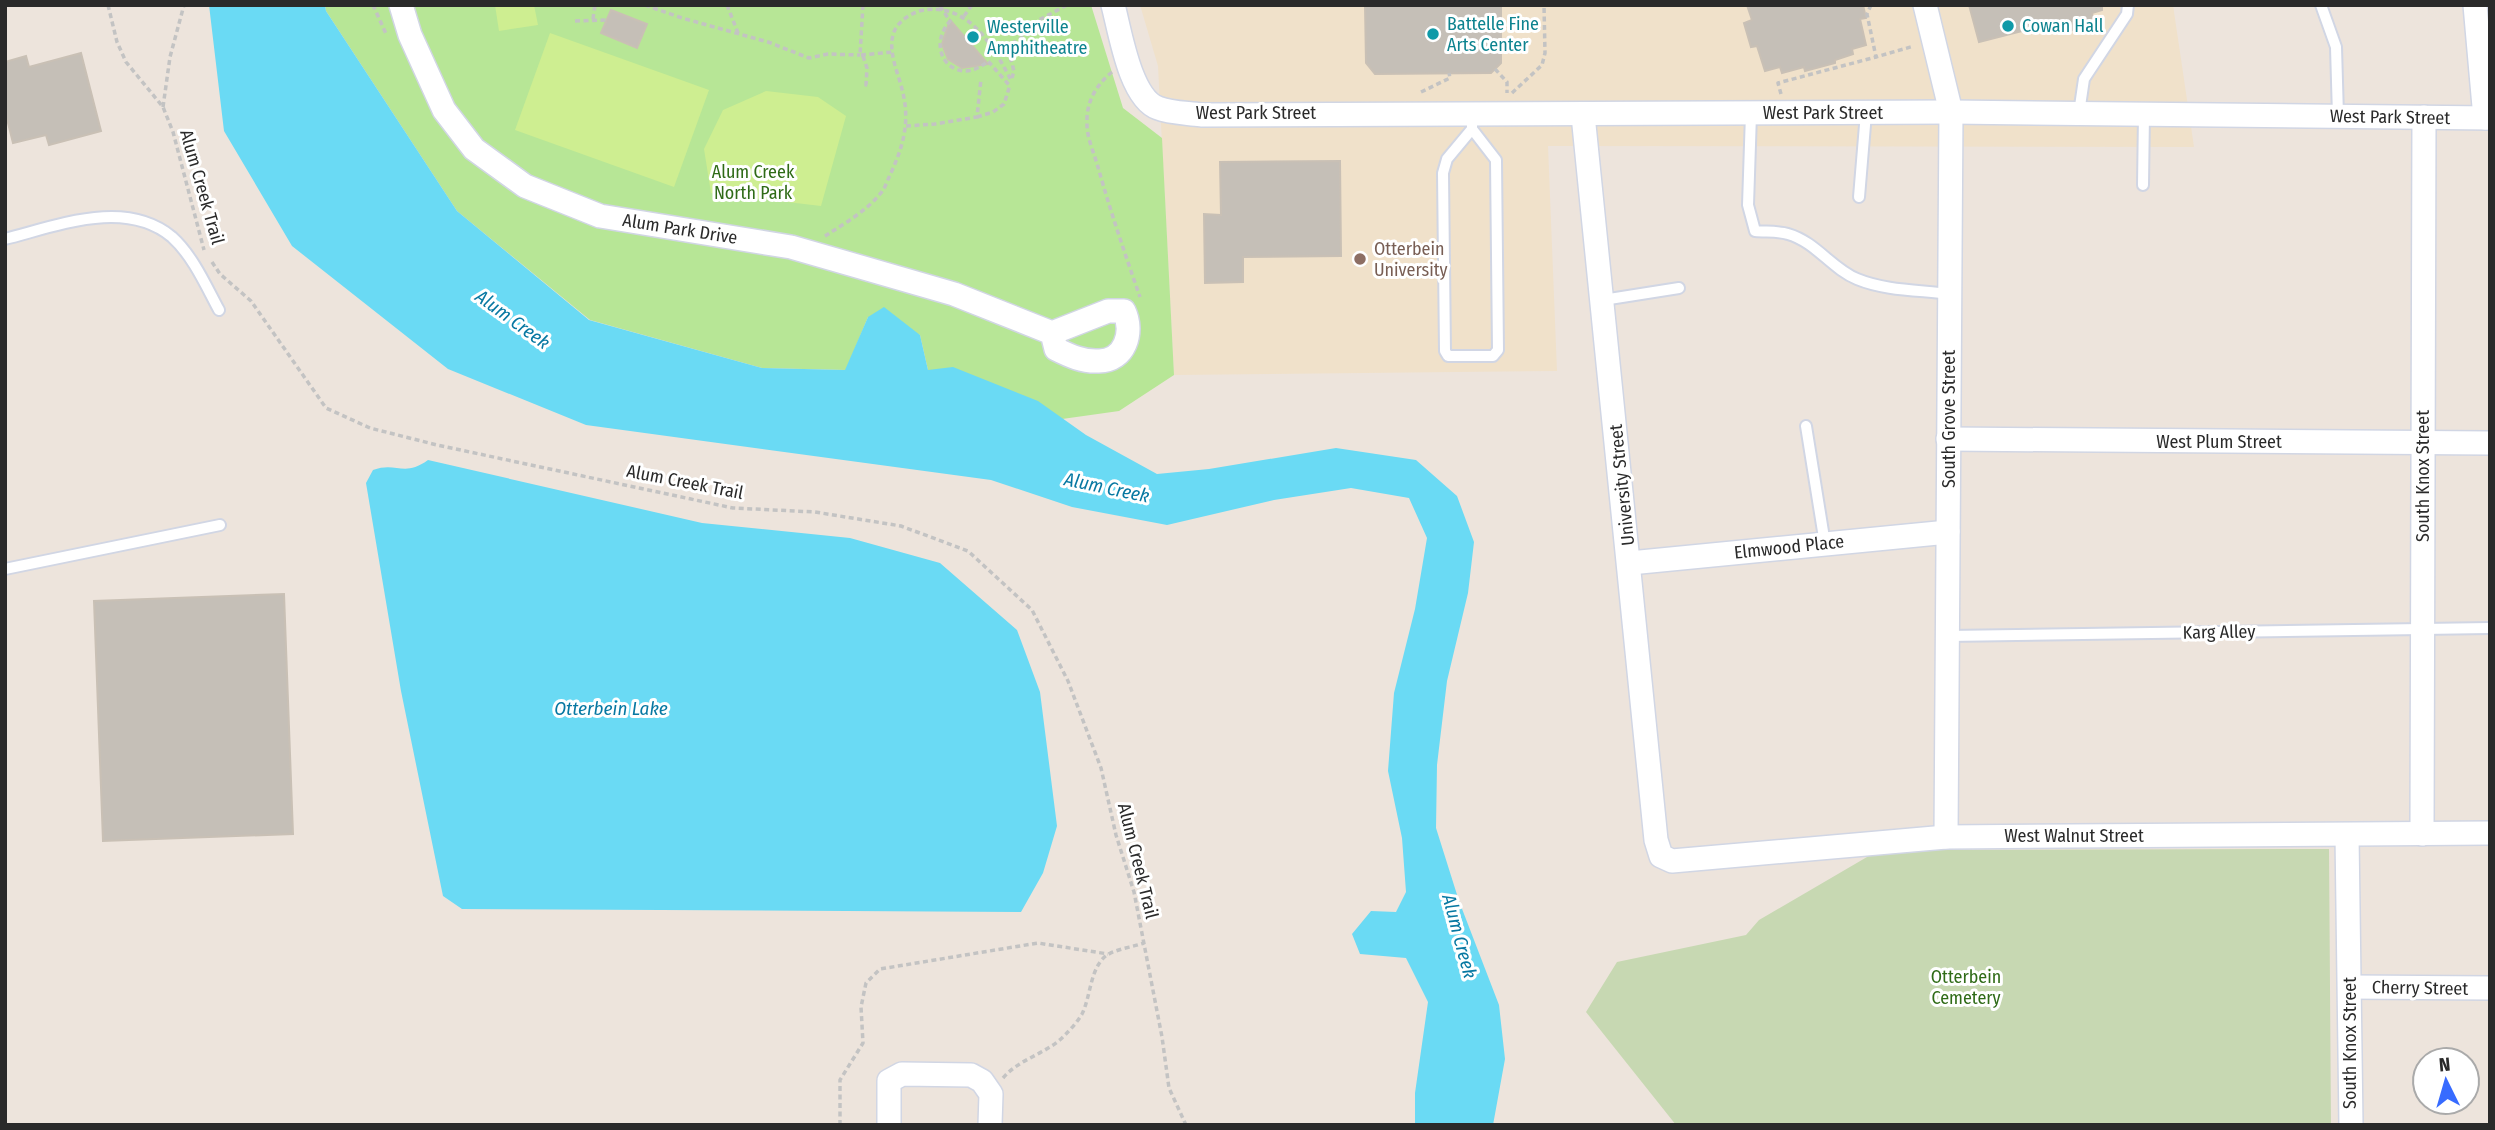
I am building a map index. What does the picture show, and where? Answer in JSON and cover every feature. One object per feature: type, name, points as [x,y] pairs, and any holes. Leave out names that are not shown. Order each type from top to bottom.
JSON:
[{"type":"street","name":"Alum Park Drive","points":[[401,5],[410,35],[444,110],[474,149],[525,186],[600,216],[803,250],[954,294],[1052,333],[1056,349],[1073,358],[1102,362],[1116,356],[1128,341],[1129,322],[1124,312]]},
{"type":"street","points":[[1113,5],[1129,64]]},
{"type":"street","name":"South Grove Street","points":[[1925,5],[1951,112],[1946,837]]},
{"type":"street","points":[[2475,5],[2487,118]]},
{"type":"street","name":"West Park Street","points":[[1129,64],[1144,99],[1157,108],[1201,115],[1472,122],[1583,115],[1951,112],[2487,118]]},
{"type":"street","name":"University Street","points":[[1583,115],[1656,840],[1661,856]]},
{"type":"street","name":"South Knox Street","points":[[2422,834],[2424,117]]},
{"type":"street","points":[[1052,333],[1108,311],[1124,312]]},
{"type":"street","name":"West Plum Street","points":[[1948,439],[2490,443]]},
{"type":"street","name":"Elmwood Place","points":[[1630,563],[1948,532]]},
{"type":"street","name":"West Walnut Street","points":[[1661,856],[1672,861],[1946,837],[2490,833]]},
{"type":"street","name":"South Knox Street","points":[[2347,835],[2351,1125]]},
{"type":"street","name":"Cherry Street","points":[[2350,987],[2490,988]]},
{"type":"street","points":[[889,1125],[889,1081],[902,1074],[971,1075],[982,1081],[990,1094],[990,1125]]},
{"type":"lane","points":[[2079,113],[2084,79],[2127,14],[2128,5]]},
{"type":"lane","points":[[2321,5],[2336,47],[2338,116]]},
{"type":"lane","points":[[1859,197],[1866,113]]},
{"type":"lane","points":[[1751,114],[1748,205],[1755,231],[1789,234],[1818,251],[1839,270],[1858,280],[1888,287],[1950,294]]},
{"type":"lane","points":[[2143,185],[2144,114]]},
{"type":"lane","points":[[1472,122],[1496,160],[1498,351],[1493,356],[1448,356],[1445,351],[1443,173],[1447,159],[1472,122]]},
{"type":"lane","points":[[5,239],[90,218],[118,217],[144,222],[171,237],[189,257],[219,310]]},
{"type":"lane","points":[[1603,300],[1679,288]]},
{"type":"lane","points":[[1807,426],[1825,544]]},
{"type":"lane","points":[[5,569],[220,525]]},
{"type":"lane","name":"Karg Alley","points":[[1948,636],[2490,628]]},
{"type":"path","name":"Alum Creek Trail","points":[[108,5],[117,42],[127,62],[163,107],[173,132],[202,246],[220,274],[251,301],[326,408],[370,428],[437,445],[733,508],[815,512],[901,526],[968,551],[1032,610],[1068,681],[1101,768],[1116,835],[1134,892],[1169,1088],[1186,1125]]},
{"type":"path","points":[[163,107],[170,57],[184,5]]},
{"type":"path","points":[[593,19],[594,5]]},
{"type":"path","points":[[645,5],[809,58],[828,54],[892,52]]},
{"type":"path","points":[[727,5],[738,33]]},
{"type":"path","points":[[964,16],[972,5]]},
{"type":"path","points":[[996,52],[1042,26],[1039,20],[1067,5]]},
{"type":"path","points":[[1495,69],[1507,82],[1509,93],[1542,65],[1545,53],[1544,5]]},
{"type":"path","points":[[1871,5],[1867,14],[1876,57]]},
{"type":"path","points":[[803,250],[852,219],[881,193],[898,156],[906,126],[906,106],[892,52],[893,34],[900,22],[911,14],[937,6],[954,9],[981,30],[1011,80]]},
{"type":"path","points":[[937,6],[950,21],[940,36],[939,45],[947,62],[958,71],[967,72],[980,69],[988,61],[1009,85]]},
{"type":"path","points":[[864,7],[861,55],[867,68],[865,80],[866,85],[868,84]]},
{"type":"path","points":[[575,21],[607,20]]},
{"type":"path","points":[[1781,94],[1778,83],[1920,44]]},
{"type":"path","points":[[906,126],[977,117],[993,112],[1004,104],[1014,71],[1008,49]]},
{"type":"path","points":[[1124,312],[1141,300],[1106,195],[1087,127],[1088,109],[1093,93],[1101,81],[1116,68],[1129,64]]},
{"type":"path","points":[[1420,93],[1450,78],[1449,73]]},
{"type":"path","points":[[977,117],[981,79]]},
{"type":"path","points":[[840,1125],[840,1080],[863,1043],[861,1007],[866,983],[880,969],[1038,943],[1108,954],[1144,943]]},
{"type":"path","points":[[990,1094],[1016,1065],[1040,1054],[1063,1037],[1081,1016],[1097,965],[1108,954]]},
{"type":"shaded area","name":"Otterbein University","points":[[1140,5],[2173,5],[2194,147],[1548,146],[1557,371],[1174,375],[1158,66]]},
{"type":"green space","name":"Alum Creek North Park","points":[[325,5],[1091,5],[1123,108],[1162,138],[1174,375],[1119,411],[971,432],[928,370],[920,335],[868,317],[846,370],[762,368],[590,320],[457,211],[326,11]]},
{"type":"green space","points":[[495,5],[534,5],[538,25],[499,31]]},
{"type":"green space","points":[[550,33],[709,90],[674,187],[515,130]]},
{"type":"green space","points":[[766,91],[818,97],[846,116],[821,206],[711,193],[704,149],[723,110]]},
{"type":"green space","name":"Otterbein Cemetery","points":[[2329,849],[2331,1125],[1676,1125],[1586,1012],[1617,962],[1746,935],[1759,920],[1879,850]]},
{"type":"water","name":"Alum Creek","points":[[209,5],[325,5],[326,11],[457,211],[589,320],[762,368],[845,370],[868,317],[884,307],[920,335],[928,370],[953,367],[1038,401],[1086,435],[1157,474],[1209,469],[1336,448],[1416,460],[1457,496],[1474,542],[1468,593],[1447,681],[1437,765],[1436,828],[1459,901],[1499,1005],[1505,1059],[1493,1125],[1415,1125],[1415,1093],[1428,1002],[1406,958],[1360,954],[1352,934],[1371,911],[1396,912],[1406,892],[1402,838],[1388,771],[1394,693],[1415,609],[1427,538],[1409,498],[1351,488],[1274,500],[1167,525],[1072,507],[991,480],[586,425],[448,369],[292,246],[224,131]]},
{"type":"water","name":"Otterbein Lake","points":[[428,460],[702,523],[850,538],[940,563],[1017,630],[1040,692],[1057,826],[1043,873],[1021,912],[462,909],[443,896],[401,691],[366,483],[373,470],[388,467],[412,468]]},
{"type":"building","name":"Battelle Fine Arts Center","points":[[1365,5],[1501,5],[1501,63],[1491,73],[1375,74],[1366,63]]},
{"type":"building","points":[[1747,5],[1863,5],[1866,18],[1860,19],[1866,45],[1852,49],[1853,54],[1835,60],[1835,63],[1805,71],[1804,67],[1782,73],[1780,67],[1765,71],[1757,46],[1751,47],[1744,23],[1752,20]]},
{"type":"building","name":"Cowan Hall","points":[[1969,5],[2102,5],[2102,10],[2092,13],[2093,18],[2069,32],[2066,20],[1979,42]]},
{"type":"building","points":[[611,10],[647,24],[637,48],[601,33]]},
{"type":"building","points":[[950,20],[988,64],[962,68],[948,59],[942,44]]},
{"type":"building","points":[[81,53],[101,131],[49,145],[46,135],[13,143],[5,111],[5,62],[26,56],[29,67]]},
{"type":"building","points":[[1340,161],[1341,256],[1243,257],[1243,282],[1205,283],[1204,214],[1221,215],[1220,162]]},
{"type":"building","points":[[284,594],[293,834],[103,841],[94,601]]},
{"type":"place","name":"Cowan Hall","points":[[2008,26]]},
{"type":"place","name":"Battelle Fine Arts Center","points":[[1433,34]]},
{"type":"place","name":"Westerville Amphitheatre","points":[[973,37]]},
{"type":"place","name":"Otterbein University","points":[[1360,259]]}]
